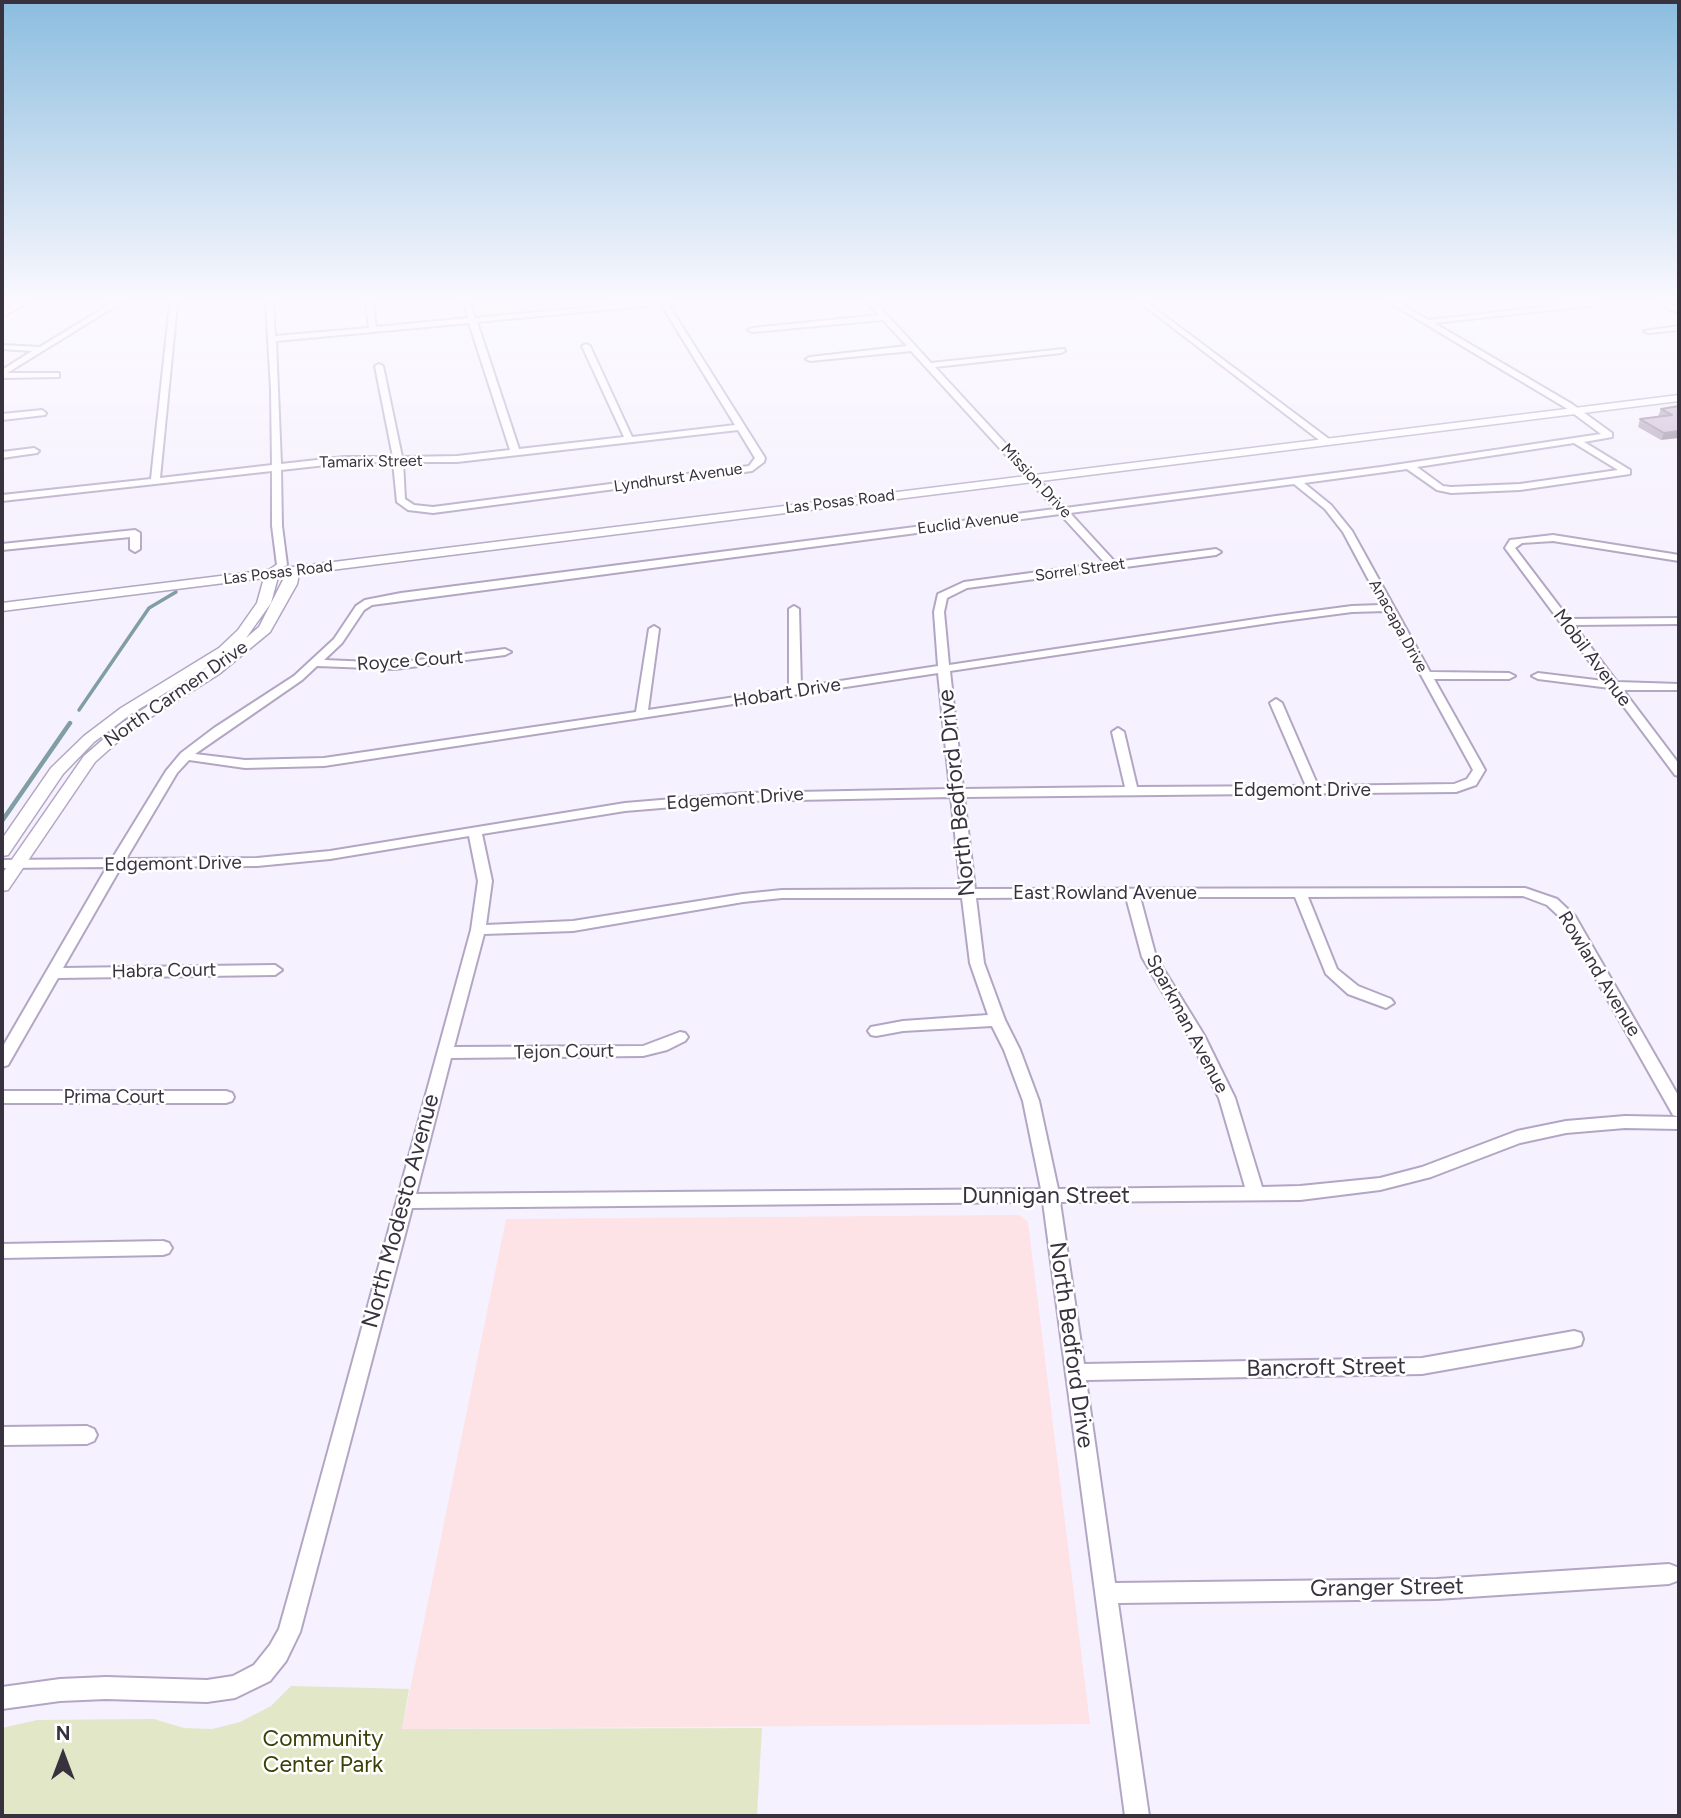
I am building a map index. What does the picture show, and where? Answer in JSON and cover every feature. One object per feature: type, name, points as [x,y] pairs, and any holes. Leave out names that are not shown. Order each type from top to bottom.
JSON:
[{"type":"main road","name":"Las Posas Road","points":[[2,607],[1679,393]]},
{"type":"main road","name":"Las Posas Road","points":[[1573,408],[1679,398]]},
{"type":"main road","name":"Las Posas Road","points":[[2,600],[282,570]]},
{"type":"main road","name":"North Carmen Drive","points":[[2,850],[57,771],[89,739],[126,711],[224,651],[243,633],[282,570]]},
{"type":"main road","name":"North Carmen Drive","points":[[2,886],[9,864],[81,768],[109,739],[214,671],[265,629],[290,584],[282,570]]},
{"type":"street","points":[[155,481],[164,389]]},
{"type":"street","points":[[275,389],[275,468],[282,570]]},
{"type":"street","points":[[384,389],[398,461]]},
{"type":"street","points":[[494,389],[515,452]]},
{"type":"street","points":[[606,389],[629,439]]},
{"type":"street","name":"Lyndhurst Avenue","points":[[398,461],[400,500],[411,508],[433,510],[747,470],[757,465],[760,457],[717,389]]},
{"type":"street","name":"Mission Drive","points":[[952,389],[1113,566]]},
{"type":"street","points":[[1257,389],[1323,439]]},
{"type":"street","points":[[1540,389],[1573,408]]},
{"type":"street","name":"Euclid Avenue","points":[[316,663],[338,641],[360,608],[369,602],[1408,466],[1609,435],[1573,408]]},
{"type":"street","points":[[2,417],[42,413]]},
{"type":"street","name":"Tamarix Street","points":[[2,498],[362,459],[457,459],[740,427]]},
{"type":"street","points":[[1408,466],[1440,488],[1451,490],[1520,487],[1627,472],[1577,442]]},
{"type":"street","points":[[2,455],[34,451]]},
{"type":"street","name":"Anacapa Drive","points":[[1296,481],[1339,519],[1479,770],[1472,782]]},
{"type":"street","points":[[2,547],[135,533],[135,549]]},
{"type":"street","name":"Mobil Avenue","points":[[1678,770],[1514,557],[1510,548],[1514,542],[1537,538],[1569,540],[1679,558]]},
{"type":"street","name":"Sorrel Street","points":[[945,593],[964,585],[1216,552]]},
{"type":"street","name":"North Bedford Drive","points":[[945,593],[940,598],[939,612],[943,668],[968,895],[981,978],[1031,1101],[1051,1197],[1137,1816]]},
{"type":"street","name":"Hobart Drive","points":[[185,757],[258,765],[324,762],[1326,612],[1388,608]]},
{"type":"street","points":[[794,609],[795,691]]},
{"type":"street","points":[[1564,622],[1679,621]]},
{"type":"street","points":[[640,715],[653,629]]},
{"type":"street","name":"Royce Court","points":[[316,663],[395,666],[505,652]]},
{"type":"street","points":[[2,1061],[161,787],[185,757],[236,718],[289,685],[316,663]]},
{"type":"street","points":[[1424,675],[1509,676]]},
{"type":"street","points":[[1538,676],[1614,686],[1679,687]]},
{"type":"street","points":[[1276,703],[1314,790]]},
{"type":"street","points":[[1118,732],[1132,791]]},
{"type":"street","name":"Edgemont Drive","points":[[9,864],[257,862],[330,855],[625,807],[831,793],[1456,788],[1472,782]]},
{"type":"street","name":"North Modesto Avenue","points":[[2,1698],[83,1689],[207,1691],[235,1687],[262,1673],[278,1653],[289,1632],[301,1590],[478,930],[485,881],[475,832]]},
{"type":"street","name":"East Rowland Avenue","points":[[478,930],[573,926],[782,894],[1482,890]]},
{"type":"street","name":"Rowland Avenue","points":[[1482,890],[1525,892],[1546,899],[1563,910],[1594,958],[1679,1111]]},
{"type":"street","name":"Sparkman Avenue","points":[[1132,892],[1149,957],[1196,1035],[1227,1098],[1256,1194]]},
{"type":"street","points":[[1300,892],[1331,971],[1353,990],[1385,1003]]},
{"type":"street","name":"Habra Court","points":[[54,973],[275,970]]},
{"type":"street","points":[[876,1031],[903,1026],[996,1020]]},
{"type":"street","name":"Tejon Court","points":[[444,1053],[643,1051],[680,1037]]},
{"type":"street","name":"Prima Court","points":[[2,1097],[226,1097]]},
{"type":"street","name":"Dunnigan Street","points":[[404,1201],[1051,1197],[1340,1191],[1425,1172],[1517,1137],[1566,1126],[1625,1122],[1679,1123]]},
{"type":"street","points":[[2,1251],[163,1248]]},
{"type":"street","name":"Bancroft Street","points":[[1075,1372],[1422,1366],[1574,1339]]},
{"type":"street","points":[[2,1436],[87,1435]]},
{"type":"street","name":"Granger Street","points":[[1105,1593],[1437,1588],[1669,1574]]},
{"type":"shaded area","points":[[1019,1215],[1028,1222],[1090,1724],[402,1729],[506,1219]]},
{"type":"green space","name":"Community Center Park","points":[[291,1686],[409,1689],[402,1729],[762,1728],[757,1816],[2,1816],[2,1728],[37,1720],[154,1719],[184,1728],[212,1729],[240,1722],[271,1706]]},
{"type":"building","points":[[1679,406],[1679,431],[1664,433],[1640,419],[1672,415],[1661,409]]},
{"type":"waterway","points":[[79,710],[149,608],[176,592]]},
{"type":"waterway","points":[[2,821],[70,723]]}]
